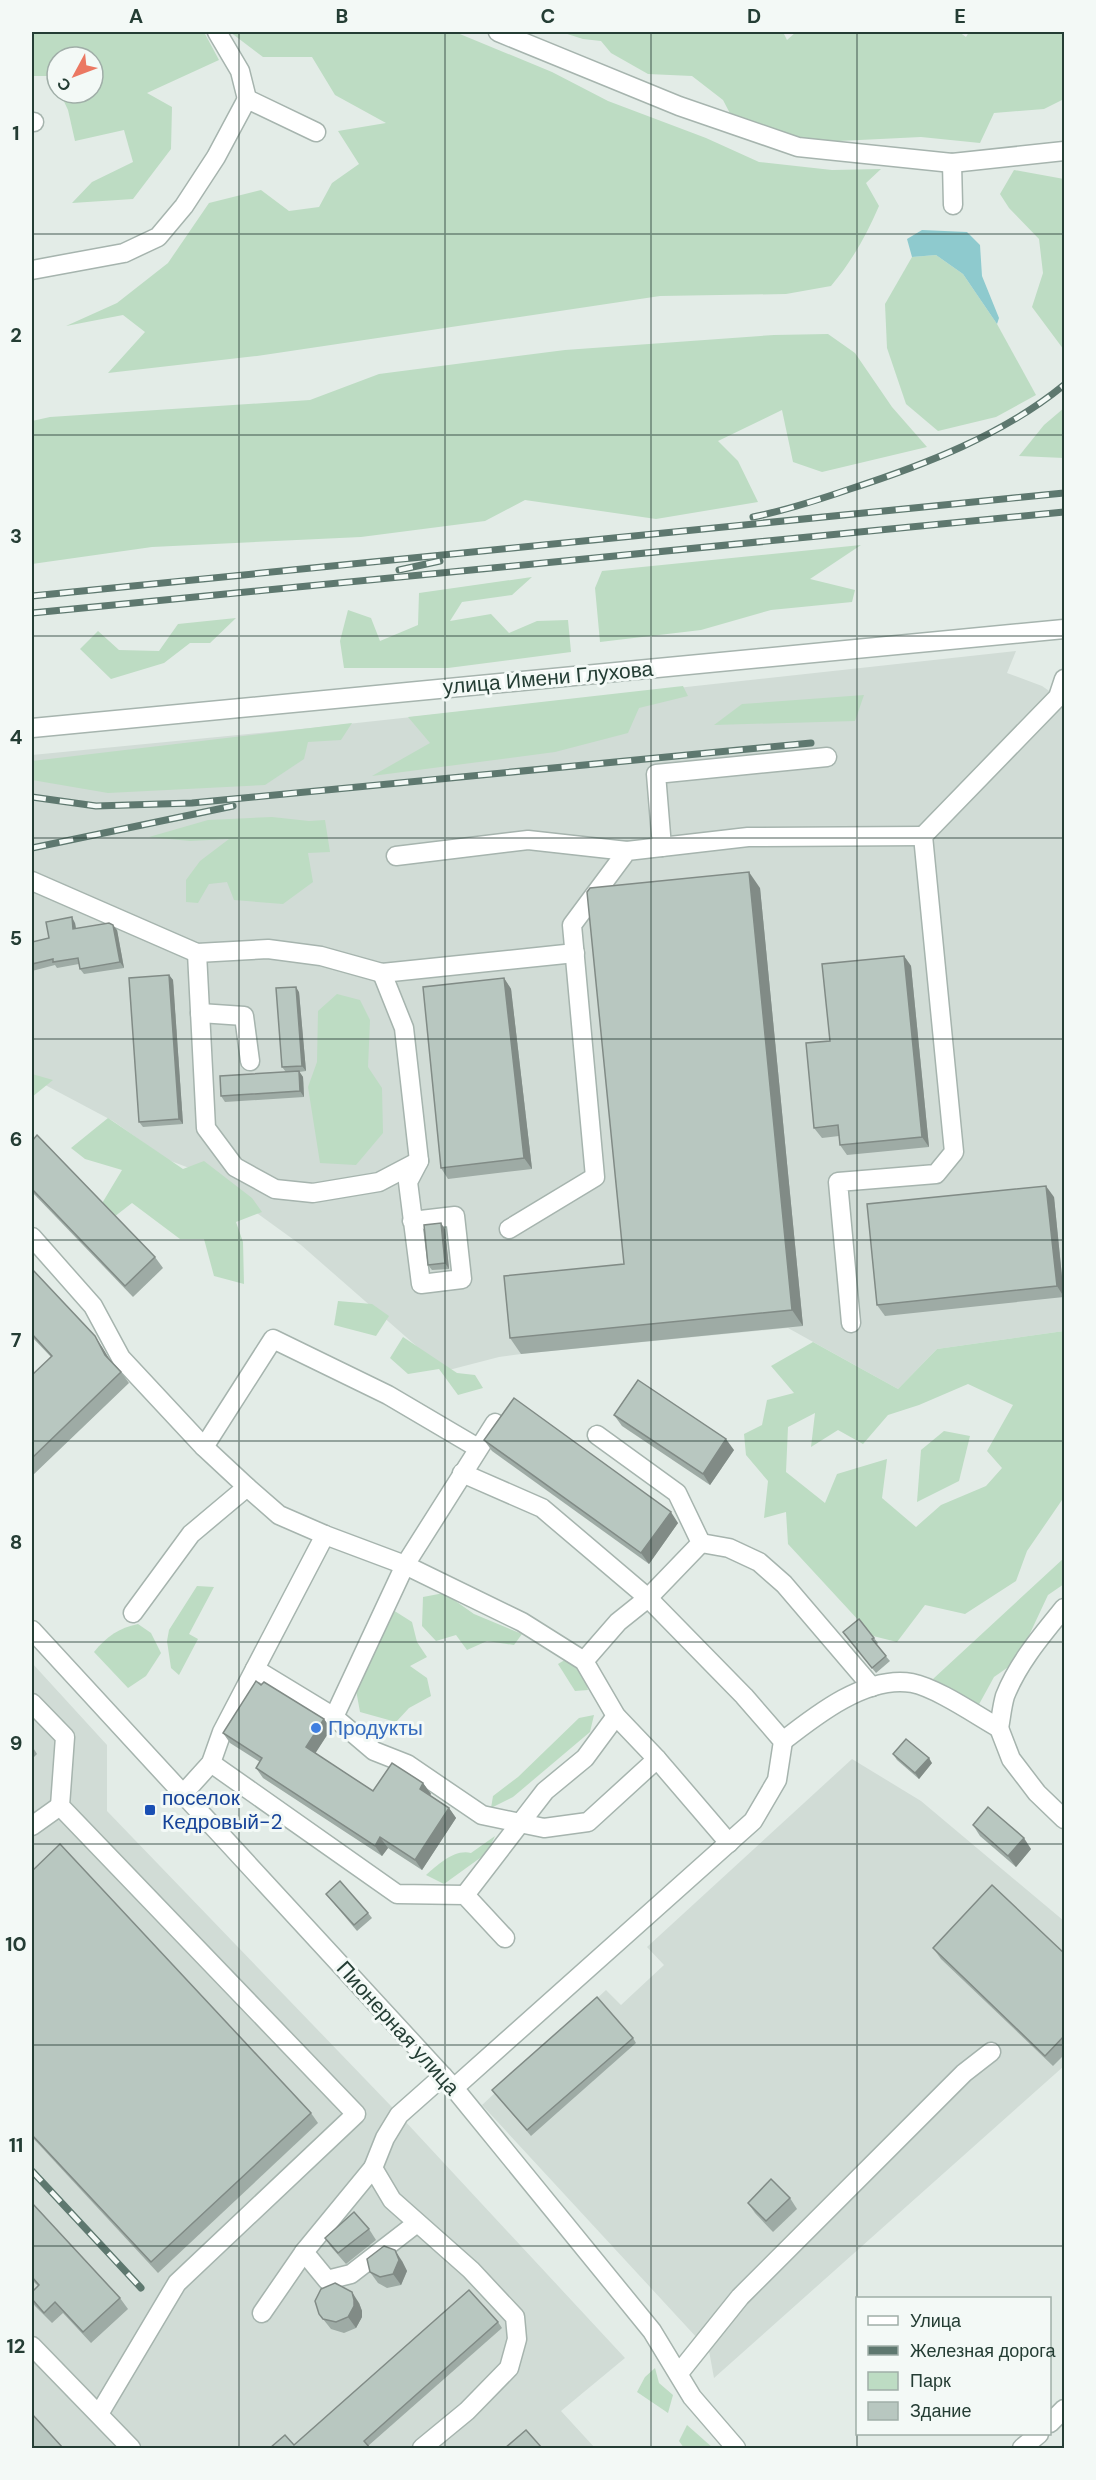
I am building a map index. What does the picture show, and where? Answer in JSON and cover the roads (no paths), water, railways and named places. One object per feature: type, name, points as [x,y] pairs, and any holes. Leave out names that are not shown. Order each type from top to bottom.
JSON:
[{"type":"street","points":[[32,270],[124,252],[158,237],[184,206],[216,157],[247,99],[240,71],[217,32]]},
{"type":"street","points":[[498,32],[679,106],[798,147],[952,163],[1065,151]]},
{"type":"street","points":[[247,99],[316,132]]},
{"type":"street","points":[[952,163],[953,205]]},
{"type":"street","name":"улица Имени Глухова","points":[[32,728],[1065,629]]},
{"type":"street","points":[[396,856],[528,840],[627,851],[748,837],[923,836],[1058,697],[1065,679]]},
{"type":"street","points":[[662,847],[656,774],[827,757]]},
{"type":"street","points":[[851,1323],[838,1182],[936,1174],[954,1152],[923,836]]},
{"type":"street","points":[[509,1229],[595,1177],[572,926],[627,851]]},
{"type":"street","points":[[32,881],[197,953],[268,950],[321,956],[382,973],[575,954]]},
{"type":"street","points":[[197,953],[206,1128],[235,1167],[275,1189],[313,1194],[379,1182],[419,1161]]},
{"type":"street","points":[[382,973],[404,1028],[419,1161],[408,1182],[412,1221]]},
{"type":"street","points":[[200,1013],[244,1016],[250,1061]]},
{"type":"street","points":[[32,1237],[93,1306],[121,1358],[204,1447],[279,1515],[325,1535],[405,1564],[522,1622],[584,1661],[616,1716],[657,1759],[729,1843]]},
{"type":"street","points":[[204,1447],[273,1339],[388,1395],[478,1448]]},
{"type":"street","points":[[334,1717],[405,1564],[495,1423]]},
{"type":"street","points":[[597,1435],[677,1493],[701,1543]]},
{"type":"street","points":[[462,1473],[542,1508],[648,1598],[744,1696],[783,1741]]},
{"type":"street","points":[[133,1613],[191,1534],[247,1487]]},
{"type":"street","points":[[183,1794],[211,1763],[222,1732],[325,1535]]},
{"type":"street","points":[[584,1661],[618,1622],[648,1598],[701,1543]]},
{"type":"street","points":[[701,1543],[729,1548],[759,1562],[784,1584],[872,1687]]},
{"type":"street","points":[[1065,1608],[1034,1646],[1016,1674],[1005,1697],[999,1728],[1011,1759],[1037,1793],[1065,1819]]},
{"type":"street","name":"Пионерная улица","points":[[32,1630],[448,2082],[652,2331],[692,2397],[736,2448]]},
{"type":"street","points":[[255,1669],[334,1717],[374,1751],[407,1764],[482,1815],[544,1828],[588,1822],[657,1759]]},
{"type":"street","points":[[262,2313],[303,2252],[373,2168],[385,2138],[399,2115],[448,2082],[753,1821],[777,1780],[783,1741],[837,1702],[872,1687],[891,1683],[912,1683],[954,1702],[999,1728]]},
{"type":"street","points":[[32,1703],[65,1737],[60,1806],[356,2114],[177,2283],[99,2414]]},
{"type":"street","points":[[465,1895],[545,1791],[585,1758],[616,1716]]},
{"type":"street","points":[[211,1763],[397,1894],[465,1895],[505,1938]]},
{"type":"street","points":[[32,1826],[60,1806]]},
{"type":"street","points":[[679,2373],[740,2297],[964,2073],[991,2052]]},
{"type":"street","points":[[373,2168],[392,2200],[471,2270],[515,2317],[517,2339],[509,2368],[467,2411],[422,2448]]},
{"type":"street","points":[[303,2252],[327,2280],[351,2274],[417,2223]]},
{"type":"street","points":[[32,2346],[131,2448]]},
{"type":"street","points":[[1051,2422],[1065,2409]]},
{"type":"street","points":[[1022,2448],[1037,2435]]},
{"type":"water","points":[[922,230],[967,232],[980,245],[982,276],[999,318],[997,324],[963,274],[936,255],[912,257],[907,239]]},
{"type":"railway","points":[[753,517],[826,497],[934,459],[989,434],[1040,403],[1064,385]]},
{"type":"railway","points":[[32,596],[1064,493]]},
{"type":"railway","points":[[32,613],[1064,512]]},
{"type":"railway","points":[[399,570],[440,561]]},
{"type":"railway","points":[[32,797],[96,806],[192,803],[811,743]]},
{"type":"railway","points":[[32,848],[233,806]]},
{"type":"railway","points":[[32,2171],[141,2288]]},
{"type":"place","name":"Продукты","points":[[316,1728]]},
{"type":"place","name":"поселок Кедровый-2","points":[[150,1810]]}]
